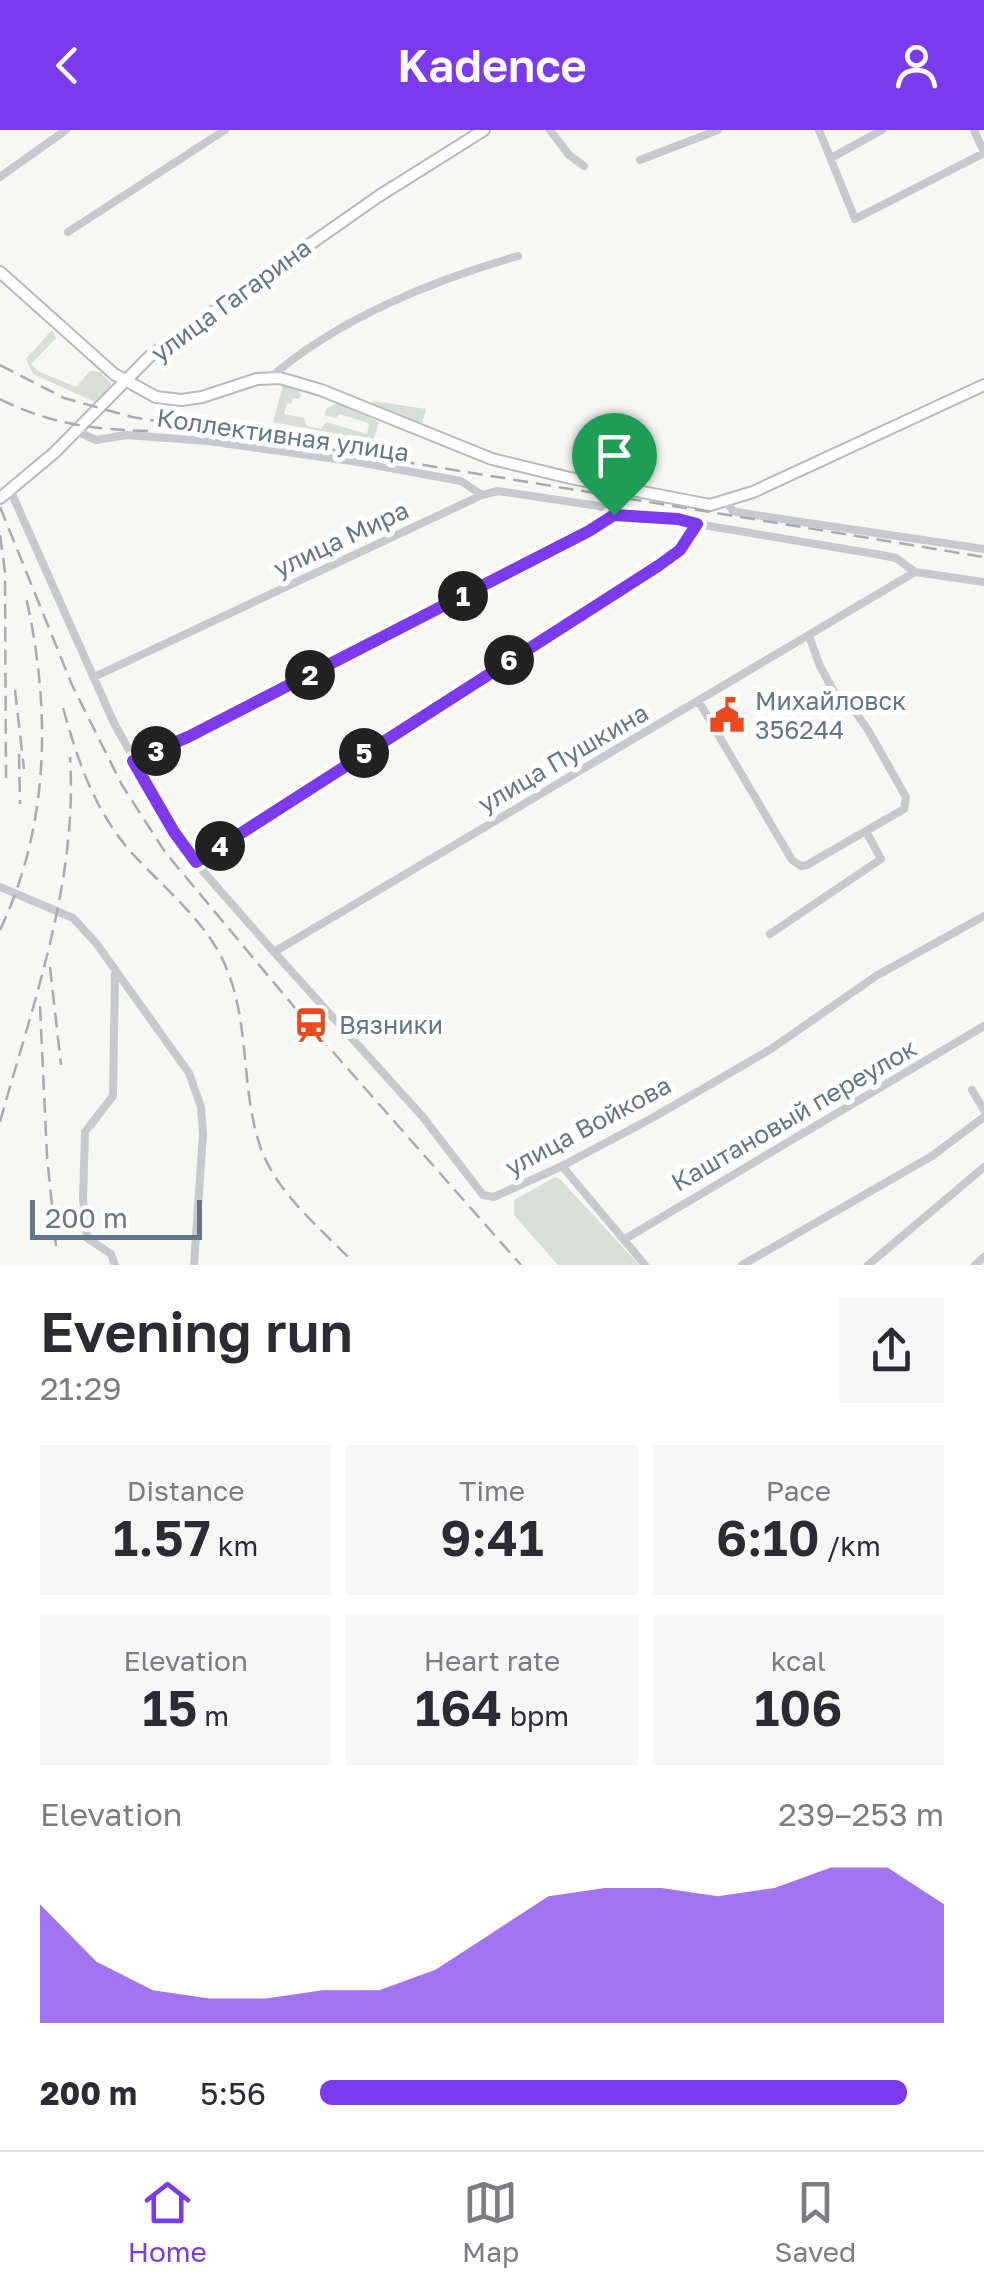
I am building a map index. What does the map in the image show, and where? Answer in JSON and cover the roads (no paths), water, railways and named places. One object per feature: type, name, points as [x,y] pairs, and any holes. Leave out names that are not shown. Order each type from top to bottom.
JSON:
[{"type":"main road","name":"улица Гагарина","points":[[0,498],[76,431],[150,356],[380,196],[484,130]]},
{"type":"main road","points":[[0,272],[114,374],[156,397],[181,400],[271,377],[334,395],[492,459],[710,505],[726,502],[984,385]]},
{"type":"street","points":[[0,177],[66,130]]},
{"type":"street","points":[[68,232],[225,130]]},
{"type":"street","points":[[550,130],[568,155],[584,166]]},
{"type":"street","points":[[640,160],[718,130]]},
{"type":"street","points":[[819,130],[855,218],[984,150],[974,130]]},
{"type":"street","points":[[831,158],[882,130]]},
{"type":"street","points":[[271,377],[315,344],[387,306],[460,272],[518,256]]},
{"type":"street","name":"Коллективная улица","points":[[76,431],[96,440],[126,435],[208,441],[358,462],[462,480],[482,495]]},
{"type":"street","name":"улица Мира","points":[[94,677],[482,495],[498,491],[598,506],[614,515],[678,519],[881,555],[896,558],[915,572]]},
{"type":"street","points":[[11,492],[133,761],[196,862],[274,952]]},
{"type":"street","points":[[726,502],[732,511],[742,513],[984,550]]},
{"type":"street","points":[[133,761],[190,736],[614,515]]},
{"type":"street","points":[[196,862],[658,566],[680,550],[697,524]]},
{"type":"street","points":[[915,572],[984,582]]},
{"type":"street","name":"улица Пушкина","points":[[274,952],[915,572]]},
{"type":"street","points":[[699,702],[796,863],[807,865],[904,809],[906,798],[868,730],[849,704],[836,695],[809,636]]},
{"type":"street","points":[[770,934],[881,860],[866,831]]},
{"type":"street","points":[[0,886],[73,918],[96,943],[188,1073],[201,1106],[203,1134],[194,1265]]},
{"type":"street","name":"улица Войкова","points":[[274,952],[422,1116],[483,1195],[494,1198],[562,1166],[770,1049],[876,976],[984,916]]},
{"type":"street","points":[[114,972],[113,1096],[85,1132],[83,1198],[87,1238],[111,1254],[114,1265]]},
{"type":"street","name":"Каштановый переулок","points":[[624,1239],[984,1026]]},
{"type":"street","points":[[742,1265],[932,1156],[984,1114],[972,1090]]},
{"type":"street","points":[[562,1166],[645,1265]]},
{"type":"street","points":[[868,1265],[984,1167]]},
{"type":"street","points":[[975,1265],[984,1257]]},
{"type":"railway","points":[[0,365],[64,398],[132,417],[984,557]]},
{"type":"railway","points":[[0,399],[38,415],[75,424],[154,431]]},
{"type":"railway","points":[[0,507],[72,685],[122,785],[165,852],[310,1026],[521,1265]]},
{"type":"railway","points":[[0,535],[5,572],[6,778]]},
{"type":"railway","points":[[0,930],[29,849],[41,766],[40,682],[26,597]]},
{"type":"railway","points":[[15,690],[24,769]]},
{"type":"railway","points":[[63,708],[81,766],[107,819],[131,852],[198,923],[228,973],[241,1022],[254,1124],[268,1165],[300,1209],[352,1261]]},
{"type":"railway","points":[[19,754],[20,804]]},
{"type":"railway","points":[[0,1122],[39,987],[60,896],[71,804],[70,757]]},
{"type":"railway","points":[[50,967],[61,1065]]},
{"type":"railway","points":[[40,1006],[56,1246]]},
{"type":"place","name":"Михайловск 356244","points":[[727,715]]},
{"type":"place","name":"Вязники","points":[[311,1025]]}]
